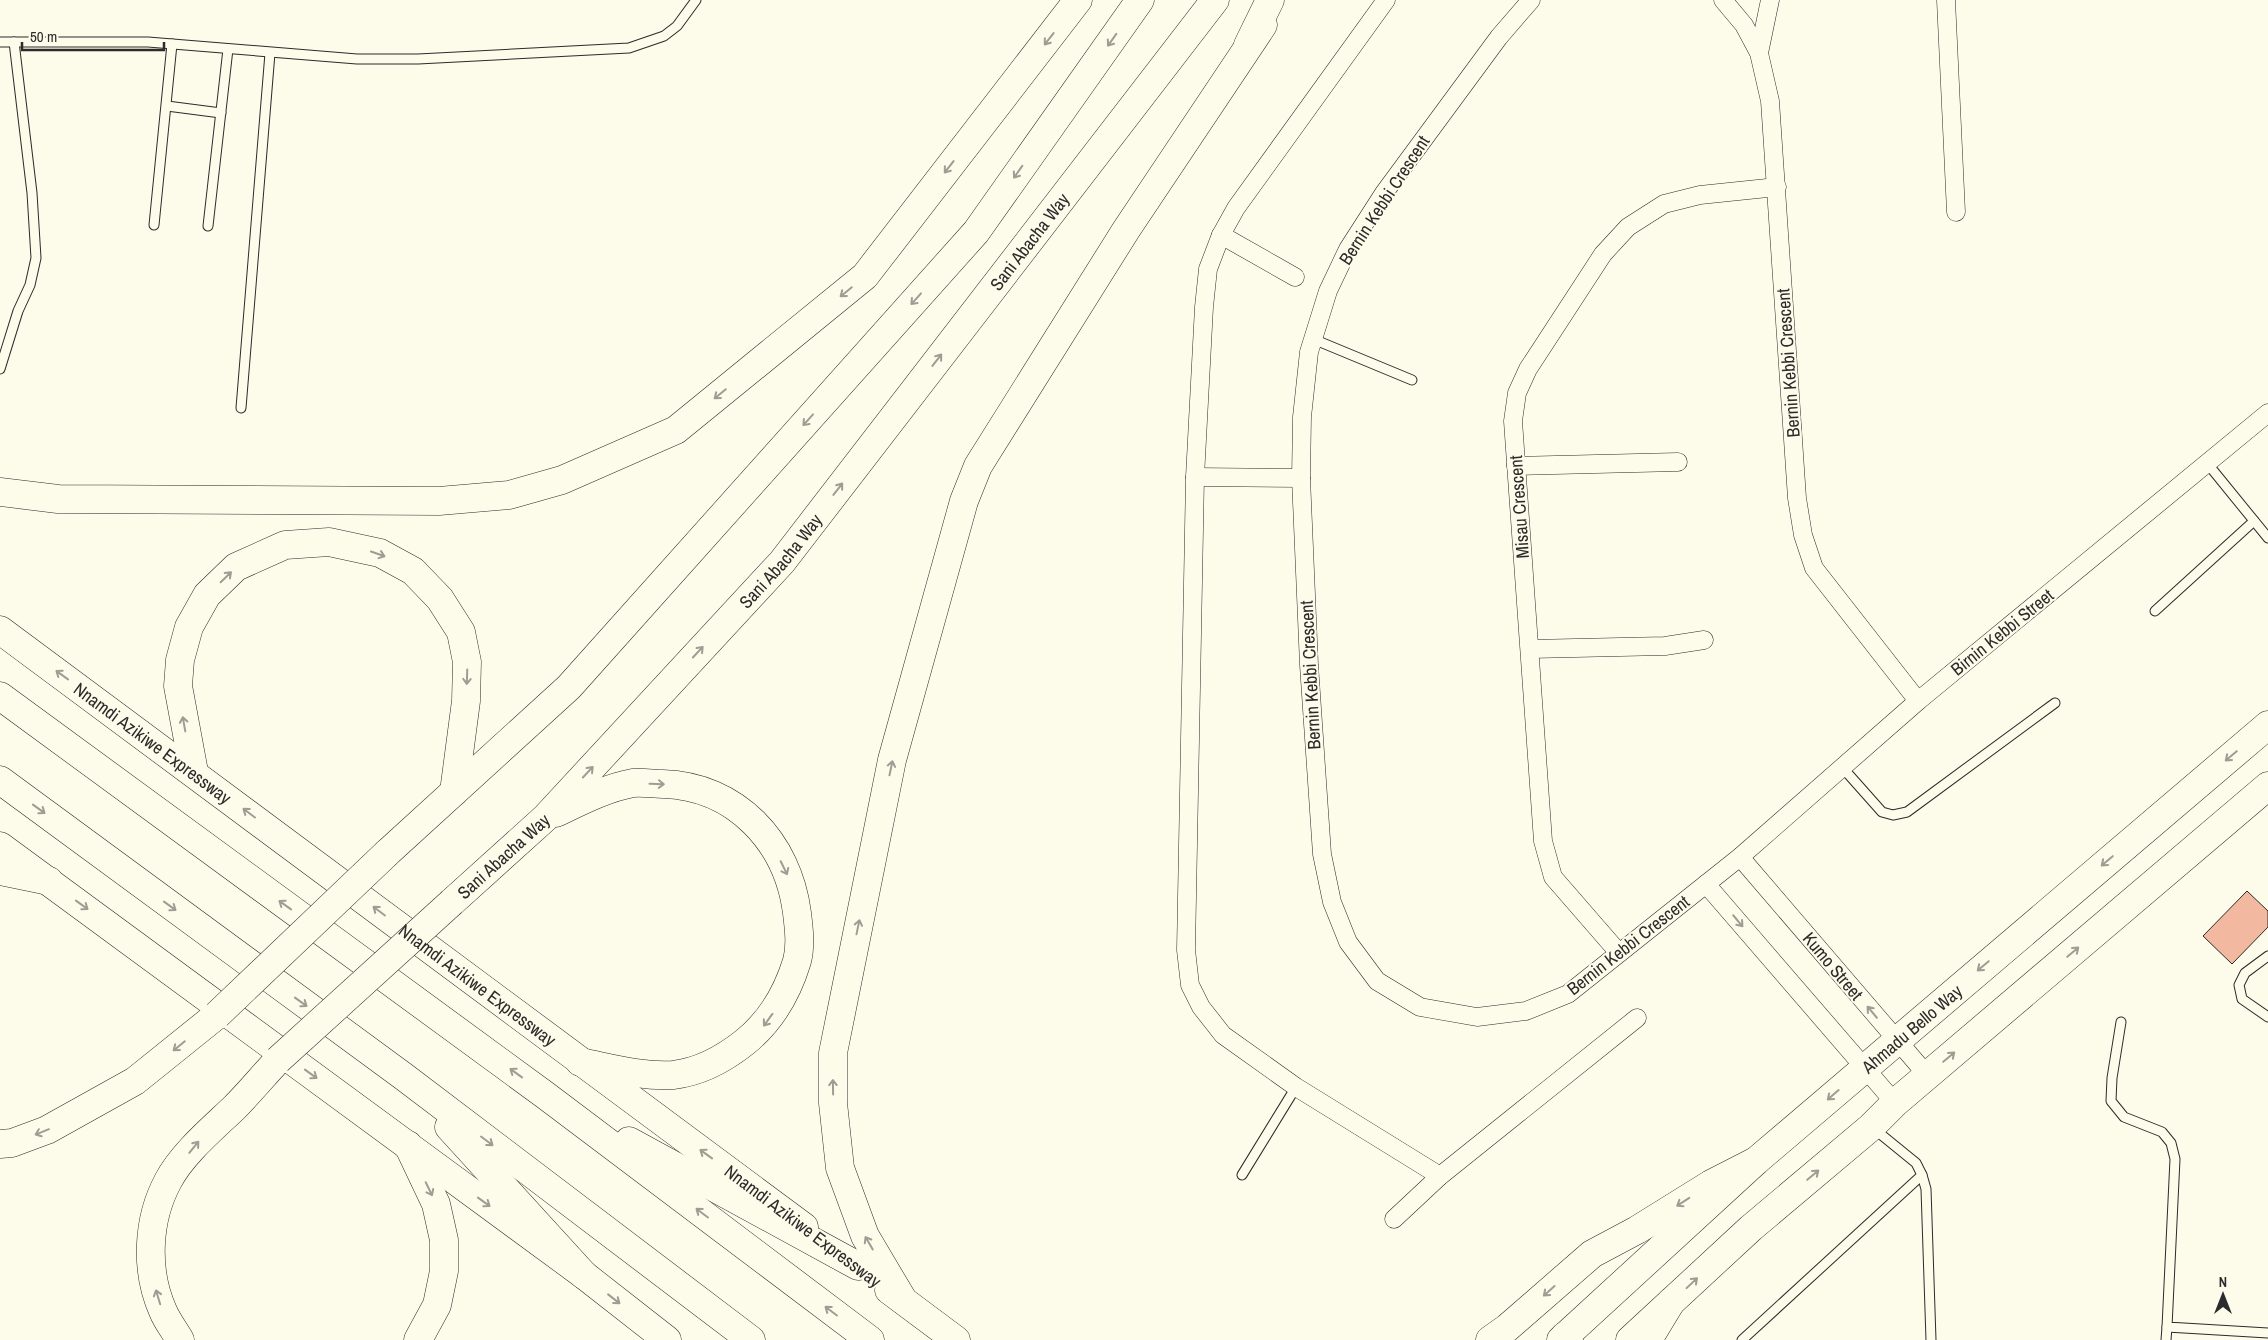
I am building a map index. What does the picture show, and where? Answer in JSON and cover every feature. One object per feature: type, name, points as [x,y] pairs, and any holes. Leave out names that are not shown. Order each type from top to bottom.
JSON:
[{"type":"main road","points":[[0,492],[58,499],[439,501],[509,495],[562,480],[676,430],[865,276],[1078,0]]},
{"type":"main road","points":[[0,1144],[12,1143],[47,1130],[135,1081],[217,1016],[387,853],[569,687],[976,232],[1140,0]]},
{"type":"main road","name":"Sani Abacha Way","points":[[180,1340],[163,1311],[155,1286],[151,1250],[154,1217],[168,1181],[198,1142],[278,1060],[545,818],[782,562],[1215,0]]},
{"type":"main road","points":[[1248,45],[1270,0]]},
{"type":"main road","points":[[903,1300],[865,1236],[840,1168],[833,1093],[832,1053],[892,760],[964,501],[978,466],[1126,230],[1248,45],[1282,0]]},
{"type":"main road","points":[[194,772],[178,686],[180,660],[189,627],[207,595],[236,567],[284,545],[329,542],[380,553],[413,571],[440,599],[461,632],[467,662],[466,701],[454,792]]},
{"type":"main road","name":"Nnamdi Azikiwe Expressway","points":[[0,630],[194,772],[580,1062],[956,1340]]},
{"type":"main road","points":[[0,696],[545,1095],[870,1340]]},
{"type":"main road","name":"Ahmadu Bello Way","points":[[1565,1339],[1756,1161],[2268,725]]},
{"type":"main road","points":[[0,780],[403,1076],[751,1340]]},
{"type":"main road","points":[[545,818],[608,789],[635,783],[684,785],[715,795],[742,811],[766,833],[794,889],[800,934],[797,960],[780,1003],[762,1028],[736,1050],[702,1067],[674,1074],[641,1074],[580,1062]]},
{"type":"main road","points":[[1630,1340],[1752,1228],[1871,1127],[1895,1103],[2268,786]]},
{"type":"main road","points":[[0,846],[584,1275],[667,1340]]},
{"type":"main road","points":[[0,871],[49,881]]},
{"type":"main road","points":[[403,1076],[584,1275]]},
{"type":"main road","points":[[545,1095],[858,1266]]},
{"type":"main road","points":[[408,1145],[436,1204],[444,1240],[444,1270],[437,1305],[418,1340]]},
{"type":"main road","points":[[1490,1340],[1507,1328],[1592,1254],[1638,1230],[1711,1184],[1756,1161]]},
{"type":"main road","points":[[1648,1340],[1671,1302]]},
{"type":"street","points":[[1386,0],[1236,208],[1221,235],[1208,269],[1195,477],[1186,950],[1190,985],[1201,1007],[1224,1035],[1296,1087],[1440,1176]]},
{"type":"street","name":"Bernin Kebbi Crescent","points":[[1531,0],[1493,45],[1384,194],[1353,241],[1328,291],[1309,352],[1302,417],[1301,478],[1310,674],[1322,854],[1332,902],[1348,942],[1377,981],[1420,1007],[1477,1017],[1526,1011],[1568,994],[1740,856]]},
{"type":"street","name":"Bernin Kebbi Crescent","points":[[1723,0],[1744,26],[1759,53],[1770,101],[1797,498],[1803,535],[1814,568],[1918,701]]},
{"type":"street","points":[[1759,53],[1770,0]]},
{"type":"street","points":[[1946,0],[1956,212]]},
{"type":"street","name":"Misau Crescent","points":[[1619,953],[1553,877],[1543,841],[1513,421],[1517,393],[1528,369],[1603,254],[1628,227],[1664,204],[1700,195],[1777,187]]},
{"type":"street","points":[[1221,235],[1295,277]]},
{"type":"street","name":"Birnin Kebbi Street","points":[[1740,856],[1918,701],[2268,412]]},
{"type":"street","points":[[1516,466],[1678,462]]},
{"type":"street","points":[[1195,477],[1301,478]]},
{"type":"street","points":[[1530,649],[1665,646],[1704,640]]},
{"type":"street","name":"Kumo Street","points":[[1740,856],[1927,1076]]},
{"type":"street","points":[[1706,884],[1895,1103]]},
{"type":"street","points":[[1394,1219],[1440,1176],[1636,1018]]},
{"type":"lane","points":[[0,42],[172,44],[357,59],[418,59],[629,48],[664,36],[677,26],[696,0]]},
{"type":"lane","points":[[0,369],[18,311],[30,285],[36,258],[32,194],[14,42]]},
{"type":"lane","points":[[154,225],[172,44]]},
{"type":"lane","points":[[208,226],[228,49]]},
{"type":"lane","points":[[242,408],[270,53]]},
{"type":"lane","points":[[167,106],[221,113]]},
{"type":"lane","points":[[1313,339],[1412,380]]},
{"type":"lane","points":[[2207,463],[2268,538]]},
{"type":"lane","points":[[2155,611],[2254,521]]},
{"type":"lane","points":[[1842,767],[1882,812],[1893,815],[1907,812],[2055,703]]},
{"type":"lane","points":[[2268,956],[2245,973],[2239,985],[2242,998],[2268,1017]]},
{"type":"lane","points":[[2120,1022],[2112,1078],[2111,1101],[2124,1117],[2162,1132],[2171,1143],[2175,1159],[2166,1340]]},
{"type":"lane","points":[[1242,1175],[1296,1087]]},
{"type":"lane","points":[[1871,1127],[1916,1163],[1926,1189],[1931,1340]]},
{"type":"lane","points":[[1742,1340],[1922,1175]]},
{"type":"lane","points":[[2167,1327],[2268,1333]]},
{"type":"building","points":[[2247,891],[2268,911],[2268,927],[2232,964],[2203,936]]}]
